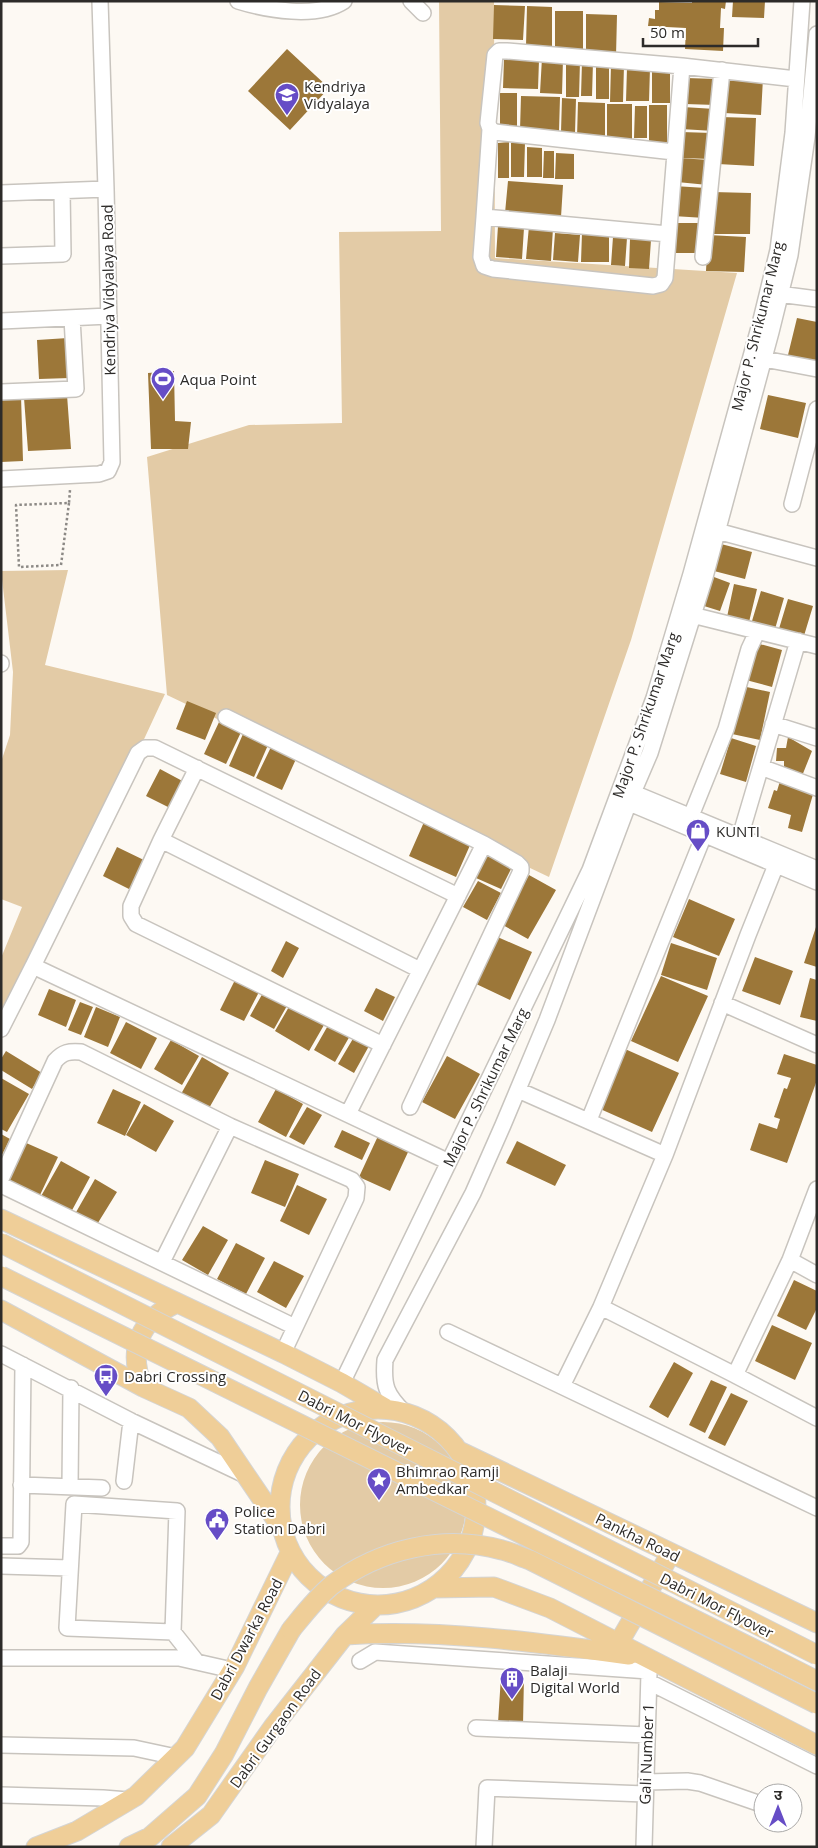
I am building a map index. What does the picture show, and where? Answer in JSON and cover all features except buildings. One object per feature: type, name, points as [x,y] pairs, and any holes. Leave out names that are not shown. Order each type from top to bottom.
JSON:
[{"type":"main road","points":[[1,1218],[283,1353],[342,1383],[385,1408]]},
{"type":"main road","name":"Dabri Mor Flyover","points":[[1,1243],[817,1655]]},
{"type":"main road","name":"Dabri Mor Flyover","points":[[1,1276],[817,1681]]},
{"type":"main road","points":[[143,1387],[138,1375],[136,1362],[136,1350],[140,1337],[154,1316],[165,1308],[177,1303]]},
{"type":"main road","points":[[1,1310],[143,1387],[188,1408],[220,1437],[281,1528]]},
{"type":"main road","points":[[385,1408],[420,1418],[448,1438],[459,1451],[469,1468],[475,1486],[477,1506],[470,1544],[461,1561],[448,1576],[433,1588],[406,1601],[376,1605],[340,1598],[310,1578],[283,1542],[280,1509],[281,1489],[287,1469],[297,1451],[310,1436],[326,1423],[344,1414],[385,1408]]},
{"type":"main road","name":"Pankha Road","points":[[459,1451],[817,1623]]},
{"type":"main road","points":[[129,1847],[150,1837],[197,1796],[224,1754],[258,1688],[292,1630],[310,1606],[332,1586],[356,1569],[384,1556],[412,1548],[442,1544],[472,1544],[502,1550],[530,1560],[817,1704]]},
{"type":"main road","name":"Dabri Dwarka Road","points":[[36,1847],[78,1832],[136,1796],[185,1748],[232,1670],[290,1553]]},
{"type":"main road","points":[[618,1644],[671,1553]]},
{"type":"main road","points":[[433,1588],[494,1587],[550,1608],[618,1644],[647,1668]]},
{"type":"main road","name":"Dabri Gurgaon Road","points":[[170,1847],[211,1815],[273,1726],[344,1635],[376,1605]]},
{"type":"main road","points":[[344,1635],[432,1633],[561,1645],[647,1668],[817,1745]]},
{"type":"street","name":"Kendriya Vidyalaya Road","points":[[1,479],[99,474],[108,471],[112,462],[100,1]]},
{"type":"street","points":[[238,1],[262,8],[299,11],[335,8],[344,1]]},
{"type":"street","points":[[411,1],[423,13]]},
{"type":"street","name":"Major P. Shrikumar Marg","points":[[342,1383],[625,795],[650,753],[692,615],[764,359],[774,294],[792,133],[802,1]]},
{"type":"street","name":"Major P. Shrikumar Marg","points":[[404,1412],[393,1401],[384,1383],[385,1360],[473,1193],[548,1020],[625,795],[774,294],[790,255],[807,138],[817,34]]},
{"type":"street","points":[[682,66],[665,278],[661,284],[653,286],[493,269],[484,266],[481,258],[490,128],[488,123],[495,56],[499,51],[682,66],[796,79]]},
{"type":"street","points":[[703,258],[722,70]]},
{"type":"street","points":[[490,128],[495,132],[674,152]]},
{"type":"street","points":[[1,192],[106,190]]},
{"type":"street","points":[[1,256],[63,254],[62,191]]},
{"type":"street","points":[[484,218],[668,234]]},
{"type":"street","points":[[774,294],[817,299]]},
{"type":"street","points":[[1,322],[109,316]]},
{"type":"street","points":[[1,392],[76,389],[72,318]]},
{"type":"street","points":[[764,359],[817,369]]},
{"type":"street","points":[[792,504],[817,409]]},
{"type":"street","points":[[716,531],[817,558]]},
{"type":"street","points":[[692,615],[817,646]]},
{"type":"street","points":[[691,816],[726,729],[749,649],[757,632]]},
{"type":"street","points":[[740,837],[798,641]]},
{"type":"street","points":[[226,717],[484,844],[521,867],[521,871],[410,1107]]},
{"type":"street","points":[[773,724],[817,738]]},
{"type":"street","points":[[1,1029],[138,753],[145,748],[155,748],[458,896]]},
{"type":"street","points":[[761,767],[817,788]]},
{"type":"street","points":[[197,768],[131,906],[130,916],[136,924],[383,1045]]},
{"type":"street","points":[[625,795],[649,801],[691,816],[817,869]]},
{"type":"street","points":[[625,795],[704,836],[817,882]]},
{"type":"street","points":[[589,1120],[704,836]]},
{"type":"street","points":[[161,840],[420,970]]},
{"type":"street","points":[[348,1114],[484,844]]},
{"type":"street","points":[[562,1386],[601,1307],[665,1155],[776,865]]},
{"type":"street","points":[[33,966],[449,1162]]},
{"type":"street","points":[[722,1003],[817,1045]]},
{"type":"street","points":[[1,1179],[55,1061],[60,1054],[69,1051],[81,1052],[230,1126],[352,1180],[357,1187],[356,1198],[283,1353]]},
{"type":"street","points":[[518,1090],[665,1155]]},
{"type":"street","points":[[162,1262],[230,1126]]},
{"type":"street","points":[[1,1185],[295,1327]]},
{"type":"street","points":[[735,1375],[790,1260],[817,1189]]},
{"type":"street","points":[[790,1260],[817,1274]]},
{"type":"street","points":[[601,1307],[817,1418]]},
{"type":"street","points":[[448,1332],[817,1508]]},
{"type":"street","points":[[1,1354],[70,1388],[130,1421],[245,1475]]},
{"type":"street","points":[[1,1546],[18,1546],[21,1542],[23,1365]]},
{"type":"street","points":[[70,1388],[70,1486]]},
{"type":"street","points":[[124,1481],[130,1421]]},
{"type":"street","points":[[22,1484],[102,1488]]},
{"type":"street","points":[[173,1632],[67,1628],[74,1504],[178,1511],[173,1632],[196,1661]]},
{"type":"street","points":[[1,1566],[70,1568]]},
{"type":"street","points":[[360,1661],[375,1652],[647,1668],[817,1766]]},
{"type":"street","points":[[1,1658],[162,1658],[196,1661],[232,1670]]},
{"type":"street","name":"Gali Number 1","points":[[644,1847],[647,1668]]},
{"type":"street","points":[[476,1728],[647,1736]]},
{"type":"street","points":[[1,1745],[134,1748],[176,1757]]},
{"type":"street","points":[[484,1847],[487,1788],[646,1788],[687,1781],[700,1783],[753,1801]]},
{"type":"street","points":[[1,1795],[128,1800]]},
{"type":"path","points":[[69,503],[16,504],[19,567],[61,565],[69,503],[71,476]]},
{"type":"shaded area","points":[[439,1],[494,1],[495,258],[737,273],[631,640],[549,877],[167,695],[147,457],[249,425],[342,423],[339,232],[441,231]]},
{"type":"shaded area","points":[[68,570],[45,665],[165,694],[126,778],[1,1029],[1,958],[22,907],[1,899],[1,762],[10,735],[13,672],[1,571]]},
{"type":"shaded area","points":[[383,1422],[407,1426],[422,1432],[447,1453],[456,1466],[462,1481],[466,1505],[462,1529],[456,1544],[435,1569],[422,1578],[407,1584],[383,1588],[359,1584],[344,1578],[319,1557],[310,1544],[304,1529],[300,1505],[304,1481],[310,1466],[331,1441],[344,1432],[359,1426]]},
{"type":"place","name":"Kendriya Vidyalaya","points":[[287,116]]},
{"type":"place","name":"Aqua Point","points":[[163,400]]},
{"type":"place","name":"KUNTI","points":[[698,852]]},
{"type":"place","name":"Dabri Crossing","points":[[106,1397]]},
{"type":"place","name":"Bhimrao Ramji Ambedkar","points":[[379,1501]]},
{"type":"place","name":"Police Station Dabri","points":[[217,1541]]},
{"type":"place","name":"Balaji Digital World","points":[[512,1700]]}]
